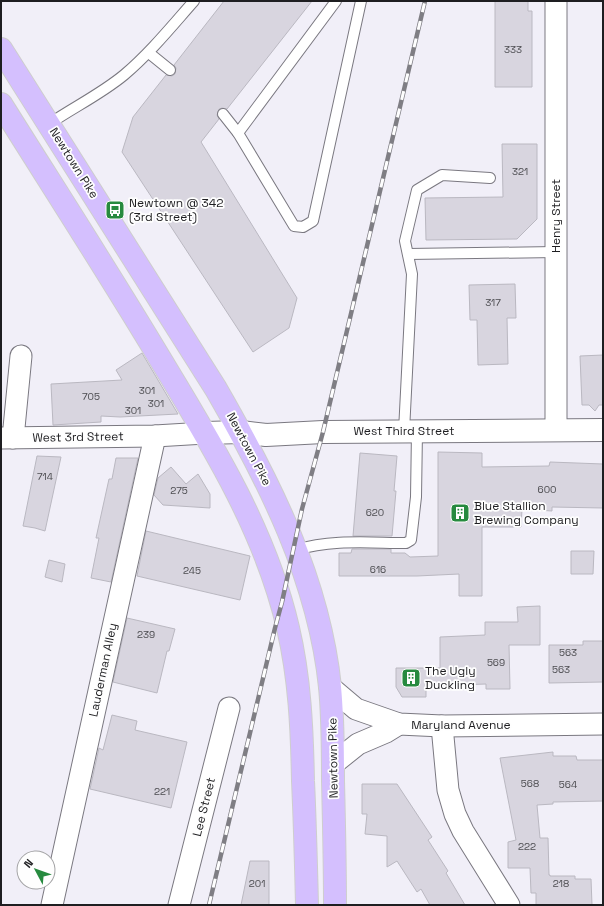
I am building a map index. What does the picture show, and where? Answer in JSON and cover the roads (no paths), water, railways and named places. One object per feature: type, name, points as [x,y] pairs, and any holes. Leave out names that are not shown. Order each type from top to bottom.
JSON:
[{"type":"main road","name":"Newtown Pike","points":[[1,49],[216,389],[241,432],[268,484],[296,550],[313,600],[324,647],[330,687],[333,764],[335,905]]},
{"type":"main road","points":[[1,104],[132,313],[205,434],[239,496],[268,561],[282,602],[297,670],[302,722],[307,905]]},
{"type":"main road","name":"West Third Street","points":[[205,434],[241,432],[266,435],[323,432],[603,430]]},
{"type":"street","name":"Henry Street","points":[[556,1],[556,430]]},
{"type":"street","points":[[7,438],[21,356]]},
{"type":"street","name":"West 3rd Street","points":[[7,438],[205,434]]},
{"type":"street","name":"Lauderman Alley","points":[[52,905],[155,436]]},
{"type":"street","name":"Maryland Avenue","points":[[330,687],[356,709],[399,724],[442,726],[603,724]]},
{"type":"street","name":"Lee Street","points":[[178,905],[229,708]]},
{"type":"street","points":[[333,764],[358,744],[386,732],[399,724]]},
{"type":"street","points":[[442,726],[448,790],[455,814],[463,831],[509,905]]},
{"type":"lane","points":[[49,124],[100,93],[124,75],[149,53],[194,1]]},
{"type":"lane","points":[[238,133],[336,1]]},
{"type":"lane","points":[[223,114],[238,133],[294,226],[303,227],[313,221],[361,1]]},
{"type":"lane","points":[[149,53],[170,70]]},
{"type":"lane","points":[[296,550],[313,545],[341,542],[406,543],[411,540],[416,497],[410,431],[412,274],[405,241],[417,190],[442,175],[490,178]]},
{"type":"lane","points":[[408,254],[556,252]]},
{"type":"railway","points":[[209,905],[282,602],[302,509],[323,432],[425,1]]},
{"type":"place","name":"Newtown @ 342 (3rd Street)","points":[[115,210]]},
{"type":"place","name":"Blue Stallion Brewing Company","points":[[460,513]]},
{"type":"place","name":"The Ugly Duckling","points":[[411,678]]}]
